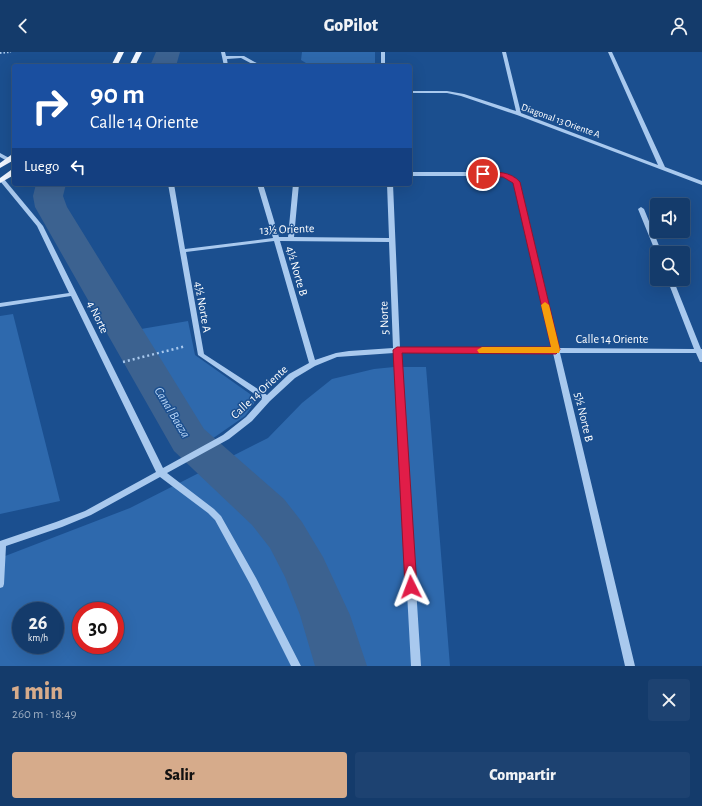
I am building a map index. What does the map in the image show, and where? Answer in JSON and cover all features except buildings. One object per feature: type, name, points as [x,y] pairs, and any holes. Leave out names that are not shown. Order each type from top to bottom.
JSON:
[{"type":"main road","points":[[115,64],[121,52]]},
{"type":"main road","points":[[133,64],[139,52]]},
{"type":"main road","points":[[0,166],[11,158]]},
{"type":"main road","points":[[1,180],[12,173]]},
{"type":"street","points":[[223,52],[226,64]]},
{"type":"street","points":[[383,52],[383,64]]},
{"type":"street","points":[[504,52],[519,114]]},
{"type":"street","points":[[610,52],[662,167]]},
{"type":"street","points":[[224,58],[242,57],[256,64]]},
{"type":"street","name":"Diagonal 13 Oriente A","points":[[412,92],[454,93],[519,114],[702,183]]},
{"type":"street","points":[[0,155],[11,158]]},
{"type":"street","name":"5½ Norte B","points":[[412,174],[498,174],[510,177],[517,182],[630,666]]},
{"type":"street","name":"4 Norte","points":[[1,180],[40,226],[110,365],[161,473]]},
{"type":"street","name":"4½ Norte A","points":[[171,186],[201,355],[267,399]]},
{"type":"street","name":"4½ Norte B","points":[[261,186],[312,364]]},
{"type":"street","points":[[291,238],[296,186]]},
{"type":"street","name":"5 Norte","points":[[390,186],[397,350],[416,666]]},
{"type":"street","points":[[641,209],[656,246]]},
{"type":"street","name":"13½ Oriente","points":[[182,251],[291,238],[393,240]]},
{"type":"street","points":[[673,286],[700,351],[702,360]]},
{"type":"street","points":[[0,306],[74,294]]},
{"type":"street","name":"Calle 14 Oriente","points":[[1,545],[88,513],[226,437],[249,419],[267,399],[292,376],[312,364],[336,356],[349,353],[397,350],[700,351]]},
{"type":"street","points":[[161,473],[218,518],[253,581],[296,666]]},
{"type":"street","points":[[0,584],[1,545]]},
{"type":"path","points":[[0,53],[11,52]]},
{"type":"path","points":[[110,365],[164,353],[198,342]]},
{"type":"shaded area","points":[[302,52],[375,52],[375,64],[308,64],[301,60]]},
{"type":"shaded area","points":[[13,314],[60,501],[0,514],[0,316]]},
{"type":"shaded area","points":[[188,321],[195,355],[257,399],[245,416],[209,441],[174,390],[141,329]]},
{"type":"shaded area","points":[[394,367],[426,367],[450,666],[0,666],[0,558],[130,508],[268,438],[302,403],[332,379],[374,369]]},
{"type":"waterway","name":"Canal Baeza","points":[[164,64],[168,52]]},
{"type":"waterway","name":"Canal Baeza","points":[[50,186],[48,196],[51,207],[189,440],[268,512],[286,535],[306,571],[325,615],[341,666]]},
{"type":"slow traffic","points":[[482,350],[556,350],[545,305]]},
{"type":"route","points":[[411,587],[397,350],[556,350],[517,182],[514,179],[504,175],[483,174]]}]
